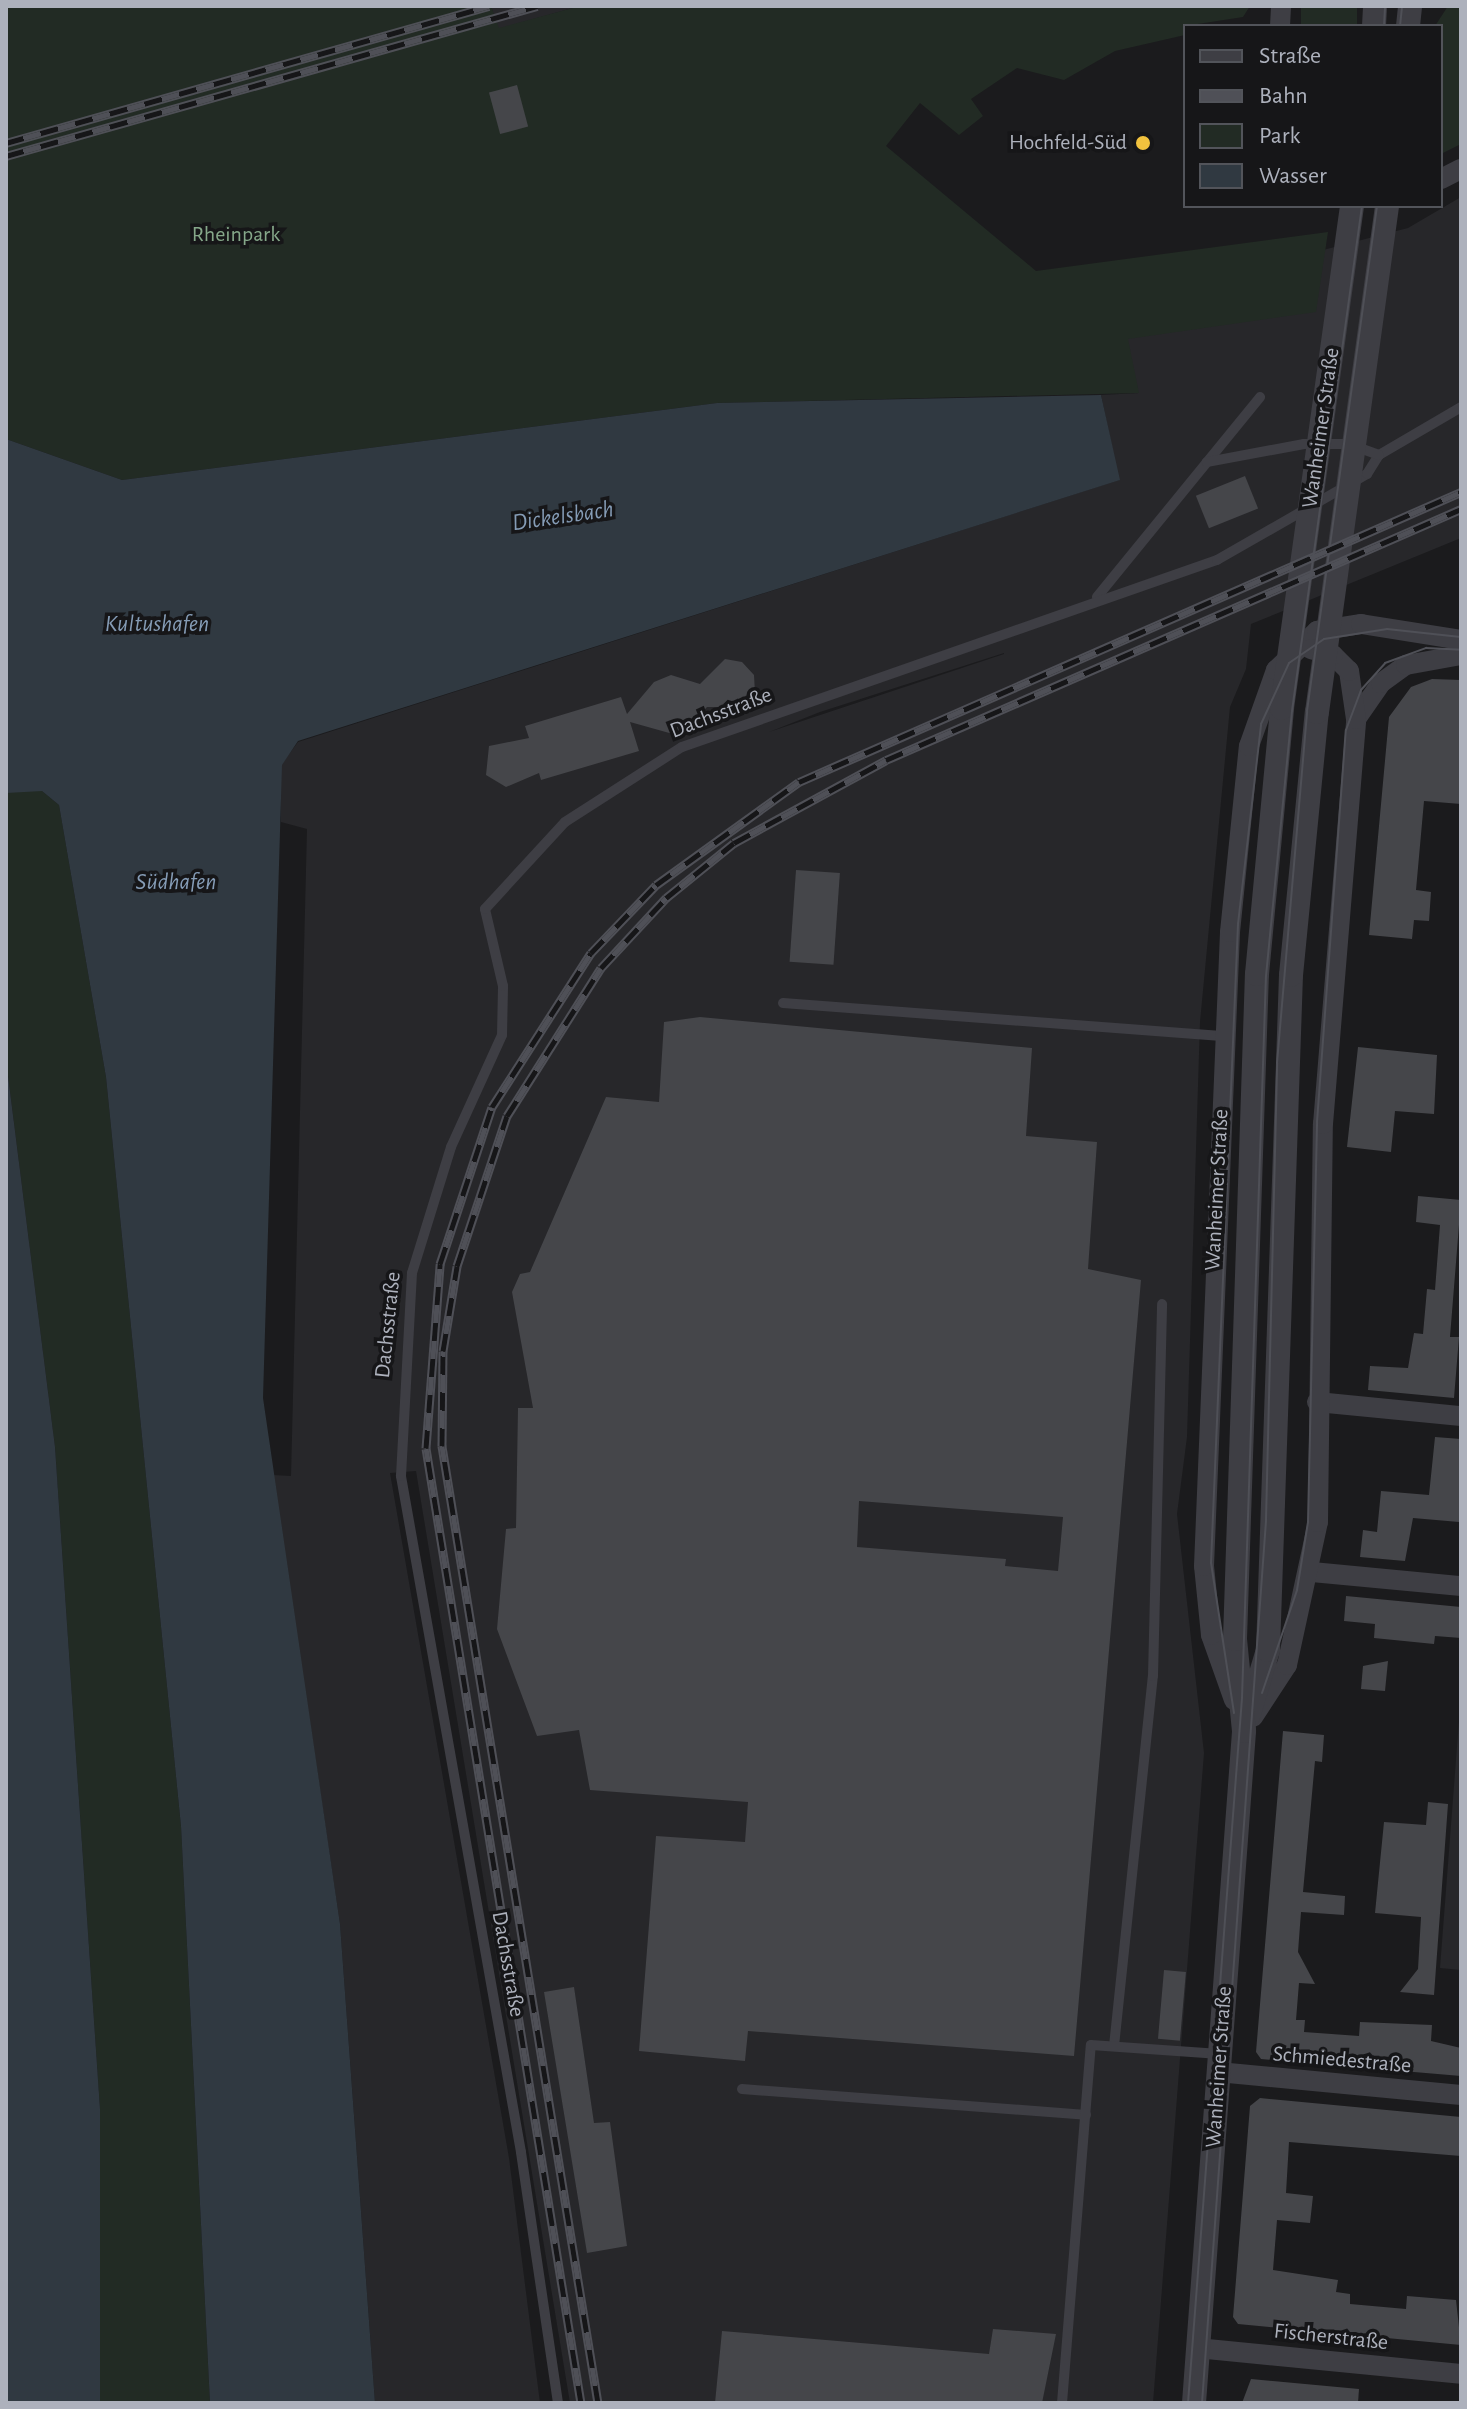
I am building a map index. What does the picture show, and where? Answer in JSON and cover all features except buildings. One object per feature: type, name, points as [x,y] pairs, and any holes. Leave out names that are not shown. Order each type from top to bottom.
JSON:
[{"type":"street","points":[[1443,178],[1461,169]]},
{"type":"street","name":"Wanheimer Straße","points":[[1194,2403],[1244,1731],[1235,1639],[1252,1075],[1282,708],[1352,208]]},
{"type":"street","name":"Wanheimer Straße","points":[[1244,1731],[1268,1650],[1286,1059],[1317,712],[1387,208]]},
{"type":"street","name":"Wanheimer Straße","points":[[1244,1731],[1211,1635],[1204,1566],[1225,1036],[1249,746],[1260,702],[1286,653],[1317,631],[1361,624],[1461,640]]},
{"type":"street","name":"Wanheimer Straße","points":[[1244,1731],[1287,1665],[1312,1572],[1323,1124],[1356,719],[1352,678],[1341,660],[1318,649],[1286,653]]},
{"type":"street","points":[[1356,719],[1381,683],[1406,665],[1461,655]]},
{"type":"street","points":[[1317,1402],[1461,1416]]},
{"type":"street","points":[[1312,1572],[1461,1586]]},
{"type":"street","name":"Schmiedestraße","points":[[1219,2063],[1461,2095]]},
{"type":"street","name":"Fischerstraße","points":[[1197,2348],[1461,2374]]},
{"type":"lane","points":[[1097,597],[1260,397]]},
{"type":"lane","points":[[1097,597],[1217,560],[1367,474],[1379,455],[1461,407]]},
{"type":"lane","points":[[1207,462],[1304,444],[1348,444],[1379,455]]},
{"type":"lane","name":"Dachsstraße","points":[[558,2403],[521,2152],[401,1476],[412,1273],[451,1147],[502,1035],[503,986],[485,909],[565,822],[682,747],[1097,597]]},
{"type":"lane","points":[[783,1003],[1225,1036]]},
{"type":"lane","points":[[1114,2046],[1153,1676],[1162,1304]]},
{"type":"lane","points":[[1062,2403],[1091,2045],[1219,2063]]},
{"type":"lane","points":[[742,2089],[1086,2115]]},
{"type":"shaded area","points":[[491,6],[580,6],[498,29]]},
{"type":"shaded area","points":[[1461,197],[1461,538],[1251,624],[1246,669],[1230,707],[1200,1022],[1187,1437],[1177,1514],[1204,1753],[1153,2403],[570,2403],[416,1471],[390,1473],[509,2158],[540,2403],[375,2403],[340,1924],[273,1475],[291,1476],[307,829],[281,822],[281,765],[298,742],[1119,480],[1101,395],[1139,393],[825,294],[1323,250],[1408,228]],"holes":[[[1004,653],[1004,654],[769,732],[820,712]]]},
{"type":"shaded area","points":[[1461,1708],[1461,1970],[1440,1968]]},
{"type":"green space","name":"Rheinpark","points":[[6,6],[491,6],[499,28],[580,6],[1250,6],[1243,17],[1183,24],[1183,35],[1115,51],[1064,80],[1017,68],[971,99],[983,116],[959,135],[920,103],[886,146],[1036,271],[1328,232],[1316,312],[1128,339],[1139,393],[717,403],[122,480],[6,439]]},
{"type":"green space","points":[[1301,6],[1357,6],[1357,24],[1301,24]]},
{"type":"green space","points":[[1448,6],[1461,6],[1461,144],[1443,153],[1443,24],[1436,24]]},
{"type":"green space","points":[[19,788],[42,791],[59,805],[106,1077],[181,1826],[210,2403],[100,2403],[100,2109],[55,1447],[6,1060],[6,793]]},
{"type":"water","points":[[1101,395],[1120,480],[298,741],[282,765],[263,1398],[340,1924],[375,2403],[210,2403],[181,1826],[106,1077],[59,805],[42,791],[6,793],[6,439],[122,480],[717,403]]},
{"type":"water","points":[[6,1060],[55,1447],[100,2109],[100,2403],[6,2403]]},
{"type":"tram line","points":[[1384,24],[1385,6]]},
{"type":"tram line","points":[[1400,24],[1402,6]]},
{"type":"tram line","points":[[1188,2403],[1242,1698],[1266,976],[1292,711],[1362,208]]},
{"type":"tram line","points":[[1202,2403],[1266,1520],[1277,1063],[1307,711],[1377,208]]},
{"type":"tram line","points":[[1234,1713],[1211,1563],[1238,924],[1261,724],[1289,663],[1324,639],[1387,629],[1461,637]]},
{"type":"tram line","points":[[1262,1693],[1297,1590],[1308,1522],[1317,1122],[1346,730],[1361,690],[1385,663],[1426,648],[1461,650]]},
{"type":"railway","points":[[6,143],[489,6]]},
{"type":"railway","points":[[6,156],[537,6]]},
{"type":"railway","points":[[581,2403],[426,1448],[440,1264],[492,1107],[591,953],[656,885],[799,782],[1461,492]]},
{"type":"railway","points":[[598,2403],[442,1446],[443,1351],[457,1266],[507,1116],[601,968],[666,898],[734,843],[886,760],[1461,509]]},
{"type":"place","name":"Hochfeld-Süd","points":[[1143,143]]},
{"type":"water label","name":"Dickelsbach","points":[[563,517]]},
{"type":"water label","name":"Kultushafen","points":[[157,625]]},
{"type":"water label","name":"Südhafen","points":[[176,883]]}]
